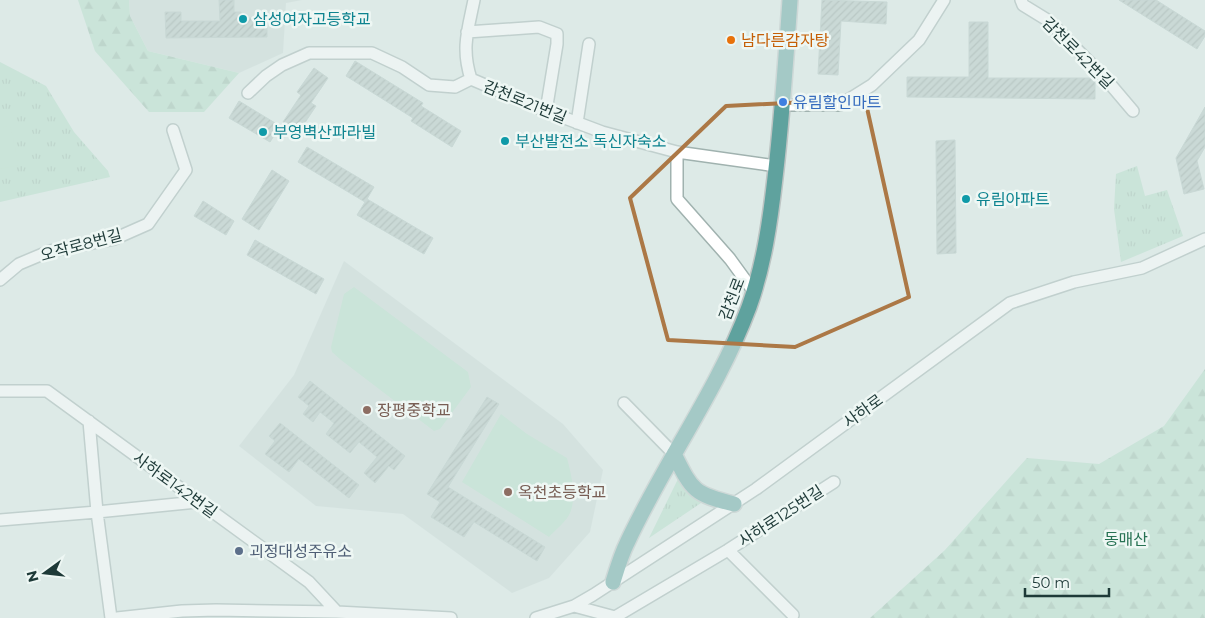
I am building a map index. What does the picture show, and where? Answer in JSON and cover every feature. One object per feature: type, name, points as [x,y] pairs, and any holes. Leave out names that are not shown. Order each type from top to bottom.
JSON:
[{"type":"main road","name":"감천로","points":[[613,582],[626,544],[710,390],[737,335],[754,292],[766,247],[776,166],[783,105],[790,0]]},
{"type":"main road","points":[[674,454],[688,482],[694,489],[708,497],[734,504]]},
{"type":"street","name":"감천로21번길","points":[[474,0],[465,50],[466,65],[471,79],[546,111],[602,132],[677,152],[776,166]]},
{"type":"street","points":[[783,105],[840,105],[872,85],[919,40],[944,0]]},
{"type":"street","name":"감천로42번길","points":[[1021,0],[1023,5],[1050,20],[1105,78],[1133,111]]},
{"type":"street","points":[[467,32],[539,27],[557,34],[546,111]]},
{"type":"street","points":[[577,123],[589,44]]},
{"type":"street","points":[[248,93],[274,70],[309,53],[372,53],[402,67],[429,85],[455,87],[471,79]]},
{"type":"street","name":"오작로8번길","points":[[0,280],[19,264],[50,251],[114,238],[148,224],[186,170],[173,130]]},
{"type":"street","points":[[677,152],[677,199],[730,259],[754,292]]},
{"type":"street","name":"사하로","points":[[536,618],[574,606],[734,504],[1010,303],[1074,282],[1142,268],[1205,239]]},
{"type":"street","name":"사하로142번길","points":[[0,391],[47,391],[309,582],[336,615]]},
{"type":"street","points":[[624,402],[674,454]]},
{"type":"street","points":[[89,421],[97,512],[111,618]]},
{"type":"street","name":"사하로125번길","points":[[574,606],[615,617],[728,550],[834,482]]},
{"type":"street","points":[[0,520],[197,502]]},
{"type":"street","name":"사하로125번길","points":[[728,550],[793,615]]},
{"type":"street","points":[[117,618],[199,611],[451,618]]},
{"type":"highlighted area","points":[[865,99],[909,297],[795,347],[668,340],[630,198],[726,106]]},
{"type":"shaded area","points":[[129,0],[302,0],[286,3],[283,53],[239,73],[148,51],[130,16]]},
{"type":"shaded area","points":[[344,261],[563,424],[603,470],[590,532],[549,578],[512,593],[403,514],[316,506],[239,446],[294,375]]},
{"type":"green space","points":[[78,0],[129,0],[130,16],[148,51],[239,73],[204,112],[149,112],[95,51]]},
{"type":"green space","points":[[0,62],[46,86],[74,132],[108,171],[110,177],[0,202]]},
{"type":"green space","points":[[10,125],[19,165],[0,169],[0,128]]},
{"type":"green space","points":[[1137,166],[1145,196],[1167,190],[1183,236],[1121,262],[1114,209],[1116,174]]},
{"type":"green space","points":[[354,287],[468,372],[471,387],[440,429],[434,431],[332,352],[331,347],[344,294]]},
{"type":"green space","name":"동매산","points":[[1205,369],[1205,618],[870,618],[945,550],[1027,458],[1099,464],[1164,426]]},
{"type":"green space","points":[[501,414],[527,434],[567,458],[573,485],[572,507],[566,519],[549,537],[462,482]]},
{"type":"green space","points":[[678,479],[688,493],[704,501],[649,538]]},
{"type":"building","name":"삼성여자고등학교","points":[[219,0],[234,0],[234,12],[241,12],[241,18],[267,18],[267,37],[166,38],[165,12],[181,12],[181,21],[220,21]]},
{"type":"building","points":[[822,0],[887,2],[886,24],[841,21],[838,75],[818,74]]},
{"type":"building","points":[[1119,0],[1156,0],[1205,31],[1205,36],[1197,49]]},
{"type":"building","points":[[969,22],[988,22],[988,78],[1095,78],[1095,99],[907,97],[907,77],[969,77]]},
{"type":"building","points":[[355,61],[423,103],[421,106],[461,131],[452,147],[411,121],[413,118],[346,76]]},
{"type":"building","points":[[314,68],[328,78],[311,103],[316,106],[298,133],[283,122],[301,95],[297,92]]},
{"type":"building","points":[[239,101],[280,126],[270,142],[229,118]]},
{"type":"building","points":[[1205,107],[1205,147],[1197,161],[1204,189],[1184,194],[1176,158]]},
{"type":"building","points":[[955,140],[956,253],[937,254],[936,141]]},
{"type":"building","points":[[307,147],[374,187],[367,199],[433,238],[424,254],[357,215],[365,202],[298,162]]},
{"type":"building","points":[[272,170],[289,181],[259,230],[242,219]]},
{"type":"building","points":[[203,201],[234,221],[226,235],[194,216]]},
{"type":"building","points":[[255,240],[324,279],[316,294],[247,255]]},
{"type":"building","points":[[310,381],[405,456],[394,470],[389,466],[375,483],[364,473],[377,457],[359,442],[350,453],[326,434],[334,423],[320,412],[313,422],[303,414],[309,406],[298,397]]},
{"type":"building","points":[[487,397],[499,404],[448,487],[545,547],[537,561],[474,522],[464,537],[431,517],[440,502],[427,494]]},
{"type":"building","points":[[280,423],[359,485],[349,498],[299,459],[289,472],[265,454],[275,441],[269,436]]},
{"type":"place","name":"삼성여자고등학교","points":[[243,19]]},
{"type":"place","name":"남다른감자탕","points":[[731,40]]},
{"type":"place","name":"유림할인마트","points":[[783,102]]},
{"type":"place","name":"부영벽산파라빌","points":[[263,132]]},
{"type":"place","name":"부산발전소 독신자숙소","points":[[505,141]]},
{"type":"place","name":"유림아파트","points":[[966,199]]},
{"type":"place","name":"장평중학교","points":[[367,410]]},
{"type":"place","name":"옥천초등학교","points":[[508,492]]},
{"type":"place","name":"괴정대성주유소","points":[[239,551]]}]
